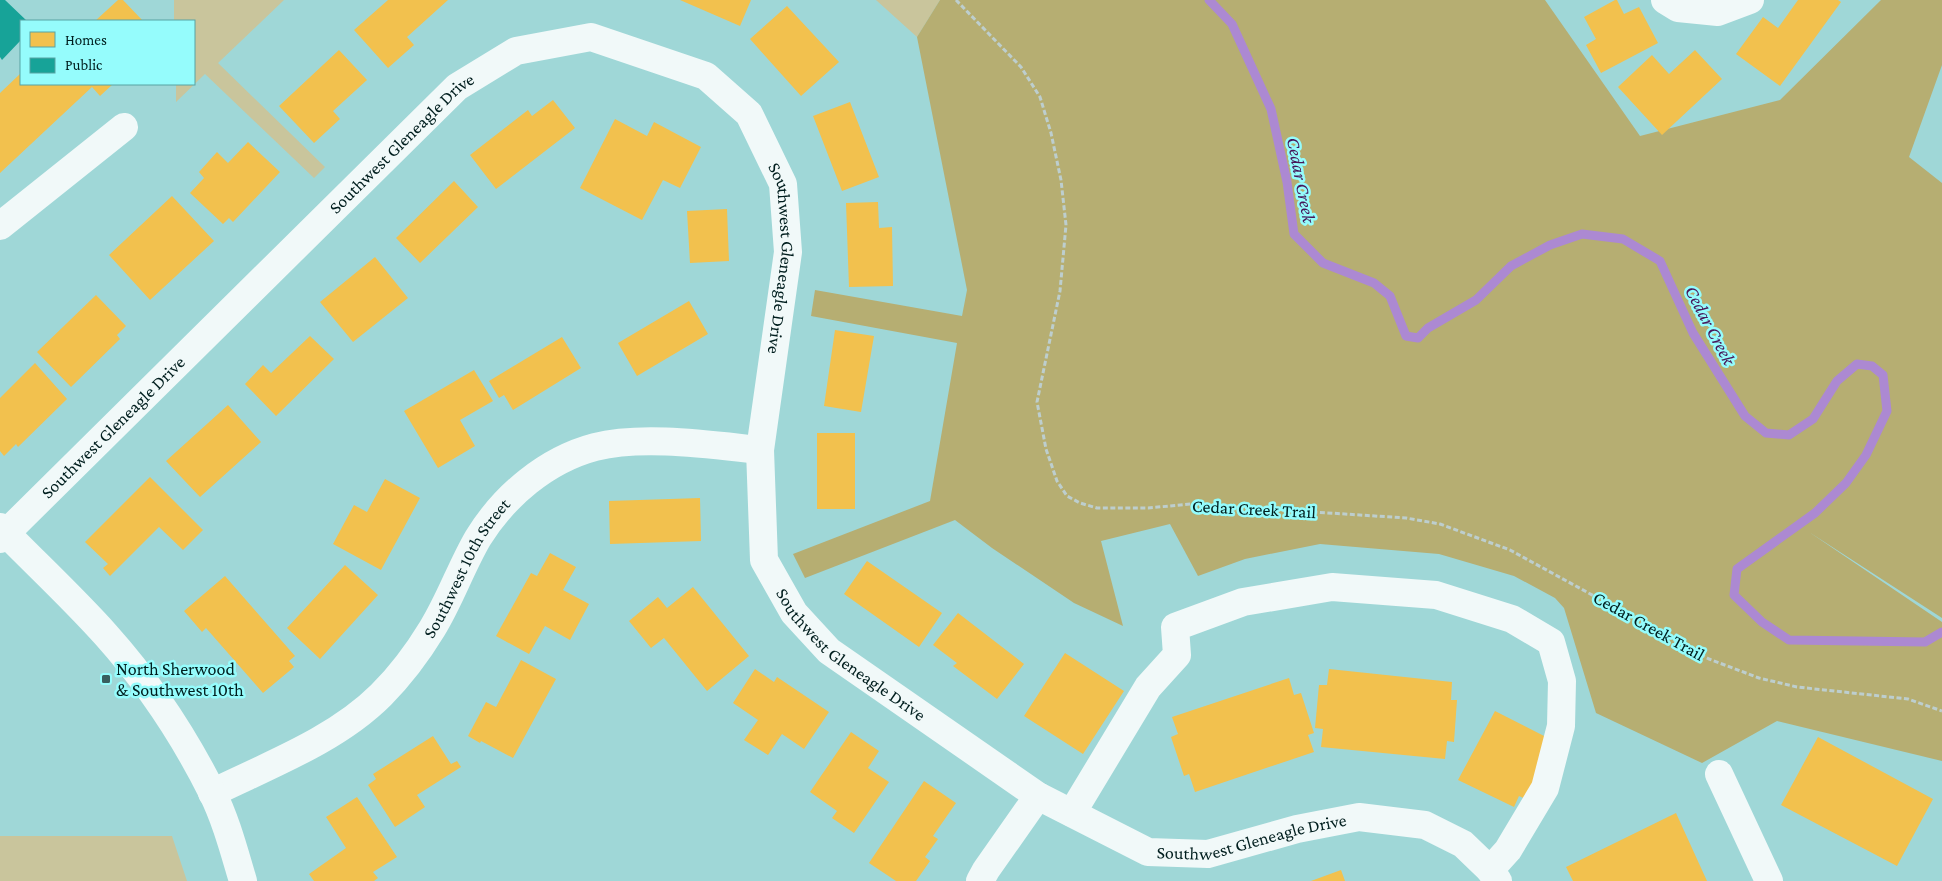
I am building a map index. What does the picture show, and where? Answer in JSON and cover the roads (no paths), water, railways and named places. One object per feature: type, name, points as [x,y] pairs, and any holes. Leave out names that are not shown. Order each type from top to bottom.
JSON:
[{"type":"street","points":[[1665,0],[1678,8],[1718,12],[1750,0]]},
{"type":"street","name":"Southwest Gleneagle Drive","points":[[2,533],[457,87],[516,51],[591,37],[706,76],[749,114],[783,184],[788,252],[760,450],[764,560],[794,613],[829,651],[1038,796],[1148,852],[1208,854],[1297,829],[1359,817],[1425,825],[1463,844],[1494,875]]},
{"type":"street","points":[[0,226],[124,127]]},
{"type":"street","name":"Southwest 10th Street","points":[[212,793],[350,723],[382,695],[410,662],[433,628],[478,538],[503,504],[528,480],[560,460],[595,447],[643,441],[760,450]]},
{"type":"street","points":[[2,533],[106,635],[132,666],[178,732],[212,793],[227,829],[243,881]]},
{"type":"street","points":[[1072,813],[1148,687],[1177,655],[1175,627],[1243,602],[1332,587],[1436,596],[1512,619],[1551,642],[1562,681],[1561,726],[1545,788],[1494,875]]},
{"type":"street","points":[[1719,774],[1769,881]]},
{"type":"street","points":[[980,881],[1038,796]]},
{"type":"waterway","name":"Cedar Creek","points":[[1209,0],[1232,24],[1271,109],[1287,182],[1294,234],[1323,263],[1374,283],[1390,296],[1406,336],[1418,338],[1428,328],[1476,300],[1511,266],[1550,245],[1582,234],[1623,239],[1660,261],[1693,333],[1745,416],[1766,433],[1789,435],[1813,419],[1837,381],[1857,364],[1872,366],[1883,375],[1887,411],[1866,455],[1846,483],[1815,513],[1737,569],[1734,595],[1762,622],[1789,640],[1925,642],[1942,632]]},
{"type":"place","name":"North Sherwood & Southwest 10th","points":[[106,679]]}]
